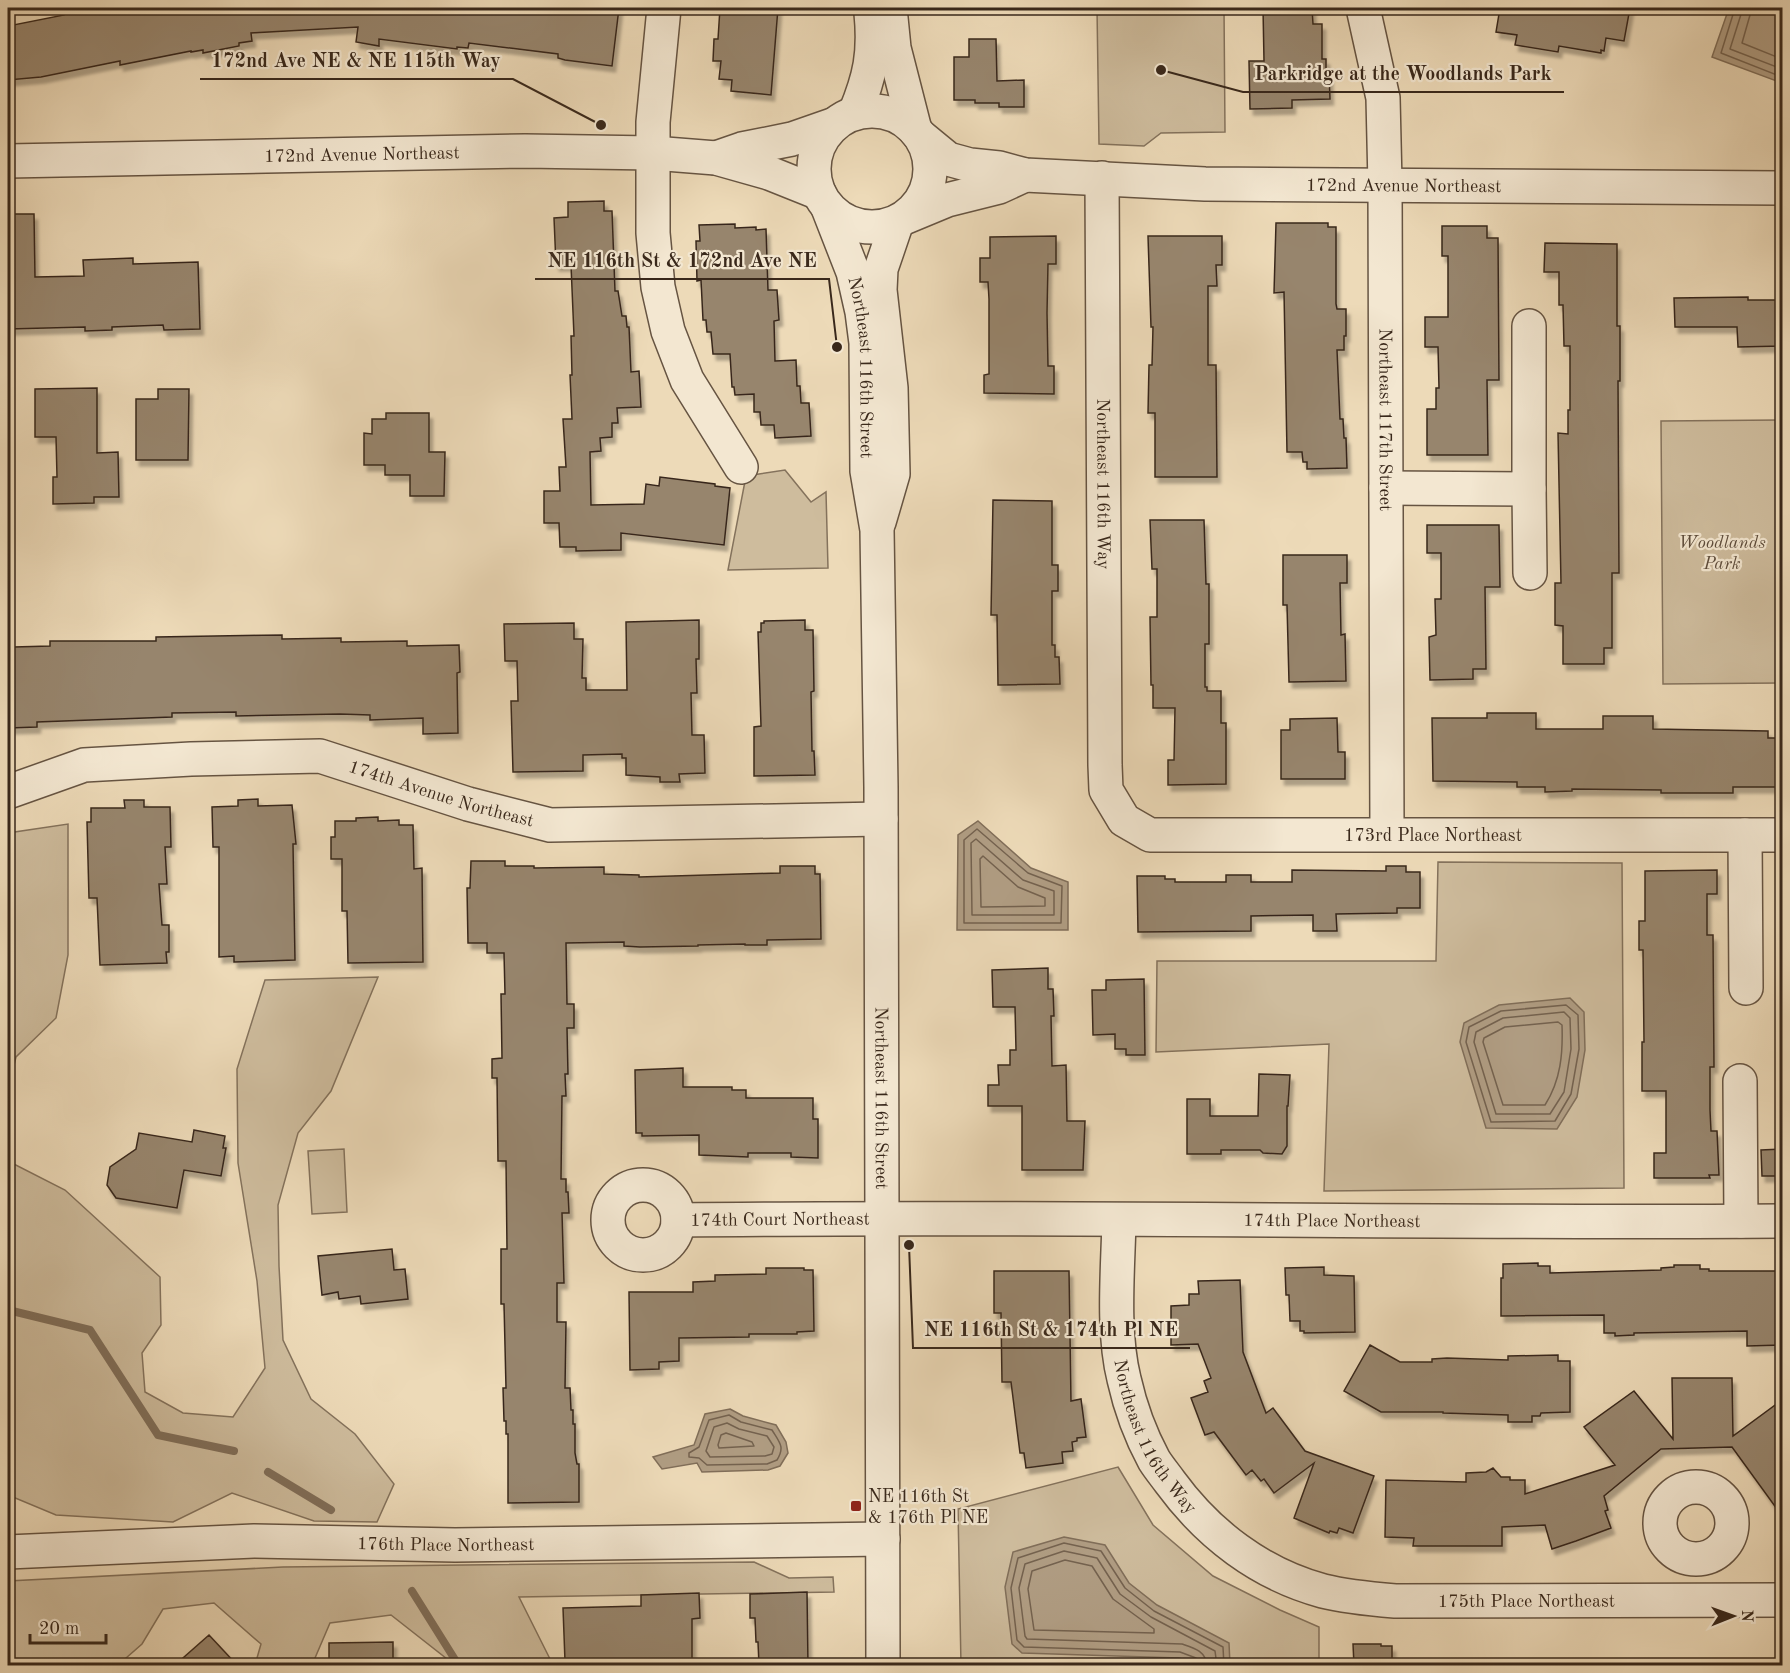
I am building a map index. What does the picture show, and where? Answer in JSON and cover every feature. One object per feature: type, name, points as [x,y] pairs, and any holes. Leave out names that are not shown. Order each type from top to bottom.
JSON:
[{"type":"street","points":[[664,8],[654,103],[652,233],[658,287],[668,331],[687,380],[741,466]]},
{"type":"street","points":[[871,8],[874,41],[870,69],[845,119],[823,138],[816,156],[814,174],[824,200],[840,218],[868,228],[882,227],[901,220],[918,206],[927,189],[930,171],[928,153],[918,133],[896,59],[890,8]]},
{"type":"street","name":"Northeast 117th Street","points":[[1363,8],[1383,98],[1387,834]]},
{"type":"street","points":[[845,119],[877,111],[898,117],[918,133]]},
{"type":"street","name":"172nd Avenue Northeast","points":[[717,158],[742,148],[792,139],[845,119]]},
{"type":"street","name":"172nd Avenue Northeast","points":[[918,133],[948,159],[1025,175],[1205,184],[1782,188]]},
{"type":"street","name":"172nd Avenue Northeast","points":[[8,161],[514,152],[653,153],[717,158],[769,173],[824,200]]},
{"type":"street","name":"172nd Avenue Northeast","points":[[901,220],[947,200],[999,187],[1025,175]]},
{"type":"street","name":"Northeast 116th Way","points":[[1102,178],[1106,790]]},
{"type":"street","name":"Northeast 116th Street","points":[[824,200],[853,272],[862,312],[866,343],[867,471],[877,530],[881,819],[883,1665]]},
{"type":"street","name":"Northeast 116th Street","points":[[877,530],[893,474],[891,388],[880,290],[881,269],[901,220]]},
{"type":"street","points":[[1529,326],[1530,573]]},
{"type":"street","points":[[1386,488],[1529,489]]},
{"type":"street","name":"174th Avenue Northeast","points":[[8,792],[84,765],[191,759],[320,756],[468,804],[550,825],[881,819]]},
{"type":"street","name":"173rd Place Northeast","points":[[1106,790],[1124,820],[1150,835],[1782,835]]},
{"type":"street","points":[[1745,834],[1746,988]]},
{"type":"street","points":[[1740,1081],[1741,1221]]},
{"type":"street","name":"174th Court Northeast","points":[[678,1220],[882,1217]]},
{"type":"street","name":"174th Place Northeast","points":[[882,1217],[1119,1220],[1782,1221]]},
{"type":"street","name":"Northeast 116th Way","points":[[1119,1220],[1118,1340],[1126,1388],[1154,1461],[1190,1510],[1228,1545],[1275,1573]]},
{"type":"street","name":"176th Place Northeast","points":[[8,1552],[254,1541],[455,1545],[883,1539]]},
{"type":"street","points":[[1691,1601],[1693,1559]]},
{"type":"street","name":"175th Place Northeast","points":[[1275,1573],[1322,1591],[1356,1598],[1395,1601],[1782,1600]]},
{"type":"green space","points":[[1097,8],[1224,8],[1225,132],[1161,133],[1144,146],[1099,144]]},
{"type":"green space","name":"Woodlands Park","points":[[1782,420],[1782,683],[1663,684],[1661,421]]},
{"type":"green space","points":[[785,470],[811,502],[826,492],[828,568],[728,570],[746,476]]},
{"type":"green space","points":[[68,824],[68,955],[56,1018],[16,1057],[8,1089],[8,833]]},
{"type":"green space","points":[[1438,862],[1622,863],[1624,1188],[1324,1191],[1329,1044],[1156,1052],[1157,961],[1436,961]]},
{"type":"green space","points":[[378,977],[331,1091],[298,1133],[278,1205],[283,1340],[311,1399],[355,1434],[394,1484],[377,1522],[314,1521],[232,1493],[173,1522],[56,1515],[8,1495],[8,1161],[65,1190],[160,1277],[161,1325],[142,1353],[145,1392],[183,1413],[233,1417],[265,1368],[257,1281],[238,1163],[237,1069],[265,980]]},
{"type":"green space","points":[[344,1149],[347,1212],[312,1214],[308,1151]]},
{"type":"green space","points":[[1118,1467],[1153,1525],[1213,1576],[1319,1627],[1319,1665],[961,1665],[958,1509]]},
{"type":"green space","points":[[754,1562],[789,1578],[833,1577],[834,1592],[519,1597],[553,1665],[450,1665],[447,1659],[391,1615],[330,1623],[312,1665],[255,1665],[261,1644],[214,1603],[163,1609],[142,1644],[118,1665],[8,1666],[8,1581],[283,1567]]},
{"type":"water","points":[[1729,8],[1782,8],[1782,83],[1712,57]]},
{"type":"water","points":[[978,821],[1031,868],[1068,882],[1068,930],[957,930],[958,835]]},
{"type":"water","points":[[1570,998],[1584,1012],[1585,1050],[1577,1097],[1557,1129],[1486,1128],[1460,1042],[1464,1023],[1499,1005]]},
{"type":"water","points":[[730,1409],[743,1416],[776,1425],[786,1442],[788,1453],[780,1466],[768,1470],[702,1472],[697,1463],[662,1469],[653,1457],[694,1445],[705,1414]]},
{"type":"water","points":[[1064,1537],[1105,1545],[1129,1583],[1157,1605],[1229,1643],[1230,1665],[1200,1665],[1179,1658],[1022,1653],[1012,1644],[1005,1587],[1013,1552]]},
{"type":"building","points":[[63,8],[619,8],[612,66],[565,60],[558,58],[558,54],[469,43],[468,48],[457,47],[457,49],[379,39],[379,46],[356,42],[358,27],[251,33],[252,41],[203,53],[203,50],[191,51],[120,65],[120,61],[41,77],[8,80],[8,26],[64,15]]},
{"type":"building","points":[[720,8],[778,8],[771,95],[731,91],[732,80],[719,79],[721,61],[713,61],[714,39],[718,39]]},
{"type":"building","points":[[1263,8],[1312,8],[1313,24],[1322,24],[1322,59],[1326,59],[1326,73],[1329,73],[1330,99],[1292,100],[1292,108],[1250,109],[1249,61],[1264,61]]},
{"type":"building","points":[[1500,8],[1630,8],[1624,41],[1606,38],[1604,51],[1601,50],[1601,53],[1559,46],[1558,52],[1515,45],[1517,35],[1496,32]]},
{"type":"building","points":[[969,39],[996,39],[997,81],[1024,80],[1024,107],[999,107],[999,103],[954,100],[954,57],[969,57]]},
{"type":"building","points":[[604,201],[604,211],[612,211],[615,291],[618,291],[622,316],[626,316],[627,327],[629,327],[631,372],[639,371],[641,407],[617,408],[618,423],[612,423],[612,437],[600,438],[601,451],[590,452],[591,505],[644,504],[646,484],[659,486],[660,477],[730,488],[724,545],[621,533],[621,550],[576,551],[576,547],[560,547],[559,523],[544,523],[544,491],[560,491],[559,467],[566,467],[563,419],[572,419],[570,375],[572,375],[571,336],[574,336],[571,265],[556,265],[554,218],[568,217],[568,202]]},
{"type":"building","points":[[8,214],[34,214],[35,277],[84,276],[83,260],[133,258],[133,264],[198,262],[200,329],[164,330],[163,325],[112,327],[112,330],[85,331],[85,327],[8,329]]},
{"type":"building","points":[[1276,223],[1328,223],[1328,227],[1336,227],[1336,304],[1337,309],[1346,309],[1344,350],[1337,350],[1340,419],[1343,419],[1344,438],[1346,438],[1347,468],[1307,469],[1307,462],[1303,462],[1302,452],[1287,452],[1284,292],[1274,293]]},
{"type":"building","points":[[735,224],[735,228],[766,229],[768,290],[777,290],[779,320],[774,321],[775,361],[796,360],[797,386],[800,386],[801,403],[809,403],[811,436],[775,438],[774,425],[761,425],[760,412],[754,412],[754,394],[735,395],[734,387],[732,387],[730,354],[713,354],[711,332],[707,332],[706,320],[703,320],[701,280],[697,281],[696,241],[700,241],[699,225]]},
{"type":"building","points":[[1442,226],[1487,226],[1487,238],[1498,238],[1499,380],[1487,380],[1488,455],[1427,455],[1427,409],[1436,409],[1436,388],[1439,388],[1438,347],[1425,347],[1425,317],[1448,317],[1448,256],[1442,256]]},
{"type":"building","points":[[1056,236],[1056,264],[1048,264],[1047,313],[1048,366],[1054,366],[1054,394],[984,393],[984,375],[989,374],[989,299],[988,282],[980,282],[980,258],[990,258],[990,237]]},
{"type":"building","points":[[1148,236],[1222,236],[1222,265],[1216,265],[1217,286],[1208,286],[1208,365],[1216,365],[1217,477],[1155,477],[1155,413],[1148,413],[1153,327],[1151,327]]},
{"type":"building","points":[[1545,243],[1617,244],[1617,326],[1620,326],[1619,573],[1612,573],[1612,648],[1604,648],[1604,664],[1563,664],[1563,626],[1555,625],[1555,583],[1561,583],[1558,433],[1568,434],[1570,346],[1564,346],[1563,305],[1559,305],[1559,272],[1544,272]]},
{"type":"building","points":[[1748,297],[1748,300],[1782,300],[1782,346],[1738,347],[1737,327],[1675,327],[1674,298]]},
{"type":"building","points":[[97,388],[97,453],[118,452],[119,497],[94,497],[94,503],[53,504],[53,477],[57,477],[56,437],[35,437],[35,389]]},
{"type":"building","points":[[158,389],[189,389],[188,460],[136,460],[136,399],[158,399]]},
{"type":"building","points":[[386,413],[429,413],[429,452],[445,452],[444,496],[410,496],[410,475],[385,475],[385,465],[364,465],[364,433],[372,434],[372,419],[386,419]]},
{"type":"building","points":[[993,500],[1052,501],[1052,565],[1058,565],[1058,591],[1052,591],[1052,645],[1055,645],[1055,657],[1059,657],[1060,684],[998,685],[997,615],[991,615]]},
{"type":"building","points":[[1150,520],[1204,520],[1206,584],[1209,584],[1209,644],[1205,644],[1205,687],[1207,691],[1221,691],[1221,723],[1226,723],[1226,784],[1168,785],[1168,760],[1174,760],[1175,708],[1153,708],[1150,617],[1157,617],[1157,569],[1152,569]]},
{"type":"building","points":[[1427,525],[1499,525],[1500,587],[1485,587],[1486,669],[1473,669],[1473,679],[1430,680],[1429,637],[1436,635],[1435,599],[1441,599],[1441,553],[1427,553]]},
{"type":"building","points":[[1283,555],[1347,555],[1347,583],[1340,583],[1341,635],[1345,634],[1346,681],[1289,682],[1287,605],[1283,605]]},
{"type":"building","points":[[699,620],[699,659],[696,659],[697,693],[691,693],[692,735],[704,735],[705,773],[679,774],[680,782],[660,782],[660,777],[626,775],[626,758],[622,758],[622,754],[583,755],[583,771],[513,772],[511,701],[518,701],[517,661],[505,661],[504,624],[574,623],[574,639],[583,639],[582,678],[586,678],[586,690],[627,690],[626,622]]},
{"type":"building","points":[[805,620],[805,630],[813,630],[814,691],[811,692],[812,751],[814,751],[815,775],[754,776],[754,727],[761,726],[758,632],[761,632],[761,623],[764,621]]},
{"type":"building","points":[[282,635],[282,639],[341,638],[341,642],[407,641],[407,646],[459,645],[458,733],[423,734],[423,718],[370,720],[370,715],[340,714],[236,716],[236,712],[172,713],[172,717],[37,722],[37,727],[8,728],[8,654],[14,654],[14,647],[50,646],[50,641],[156,641],[156,637]]},
{"type":"building","points":[[1487,713],[1536,713],[1536,729],[1603,729],[1603,716],[1653,716],[1653,729],[1768,731],[1768,738],[1782,738],[1782,787],[1733,787],[1733,793],[1572,789],[1572,791],[1545,792],[1545,787],[1517,787],[1517,782],[1433,781],[1432,718],[1487,718]]},
{"type":"building","points":[[1337,718],[1338,752],[1345,752],[1345,779],[1281,779],[1281,730],[1290,730],[1290,719]]},
{"type":"building","points":[[258,799],[258,806],[292,805],[296,844],[293,844],[295,960],[234,962],[234,956],[219,957],[219,847],[213,847],[212,807],[238,806],[238,800]]},
{"type":"building","points":[[124,800],[144,800],[144,807],[170,807],[171,847],[165,847],[167,884],[159,884],[162,925],[169,925],[167,963],[100,965],[97,898],[89,898],[87,822],[91,822],[91,808],[125,808]]},
{"type":"building","points":[[378,817],[378,821],[399,820],[399,825],[413,825],[414,869],[422,868],[423,962],[348,963],[347,911],[342,911],[342,859],[331,859],[331,837],[335,837],[335,821],[356,821],[356,818]]},
{"type":"building","points":[[471,861],[505,861],[505,866],[534,866],[534,868],[604,867],[604,874],[639,875],[639,877],[780,873],[780,866],[815,866],[815,874],[820,874],[821,939],[767,940],[767,945],[640,947],[624,946],[624,942],[566,943],[567,1004],[574,1004],[574,1028],[567,1028],[568,1074],[565,1074],[566,1096],[562,1096],[561,1179],[566,1179],[569,1213],[562,1213],[564,1283],[557,1283],[557,1322],[566,1322],[565,1388],[570,1388],[571,1410],[573,1410],[573,1424],[575,1424],[575,1453],[577,1464],[579,1464],[579,1502],[508,1503],[508,1434],[506,1434],[506,1421],[504,1421],[503,1388],[506,1388],[504,1304],[501,1304],[501,1249],[507,1249],[506,1161],[498,1161],[497,1078],[492,1078],[492,1059],[502,1058],[501,994],[505,994],[504,953],[487,953],[487,943],[468,943],[467,888],[470,888]]},
{"type":"building","points":[[1386,866],[1406,866],[1406,872],[1420,872],[1420,908],[1397,908],[1397,913],[1336,914],[1337,931],[1313,931],[1313,915],[1251,916],[1251,931],[1138,932],[1137,876],[1165,876],[1165,879],[1175,879],[1175,882],[1226,882],[1226,875],[1251,875],[1251,882],[1292,882],[1292,870],[1386,871]]},
{"type":"building","points":[[1717,870],[1717,894],[1707,894],[1707,935],[1713,935],[1714,1067],[1710,1067],[1710,1110],[1711,1131],[1717,1131],[1719,1175],[1709,1175],[1710,1178],[1654,1178],[1654,1153],[1666,1153],[1666,1091],[1642,1091],[1643,950],[1639,950],[1639,921],[1645,921],[1645,871]]},
{"type":"building","points":[[1048,968],[1048,989],[1053,989],[1052,1066],[1066,1065],[1067,1121],[1085,1121],[1083,1170],[1022,1170],[1022,1106],[988,1106],[988,1085],[999,1085],[998,1065],[1010,1065],[1010,1050],[1016,1050],[1015,1007],[993,1007],[992,970]]},
{"type":"building","points":[[1144,979],[1145,1055],[1126,1055],[1126,1049],[1115,1049],[1115,1034],[1093,1035],[1092,990],[1106,990],[1106,980]]},
{"type":"building","points":[[683,1068],[683,1087],[732,1087],[732,1090],[746,1090],[746,1098],[813,1098],[813,1119],[818,1119],[818,1158],[791,1157],[791,1153],[748,1153],[748,1157],[699,1155],[699,1135],[642,1136],[642,1133],[636,1133],[635,1070]]},
{"type":"building","points":[[1259,1074],[1290,1075],[1287,1146],[1282,1154],[1263,1153],[1260,1150],[1221,1150],[1221,1154],[1187,1154],[1187,1099],[1210,1099],[1210,1116],[1258,1116]]},
{"type":"building","points":[[194,1130],[225,1136],[223,1148],[226,1148],[221,1176],[184,1170],[177,1208],[116,1198],[107,1185],[110,1167],[136,1149],[139,1133],[192,1142]]},
{"type":"building","points":[[1782,1149],[1782,1176],[1762,1176],[1761,1150]]},
{"type":"building","points":[[392,1249],[394,1270],[405,1269],[408,1299],[361,1304],[360,1296],[339,1299],[338,1292],[322,1295],[318,1256]]},
{"type":"building","points":[[1538,1263],[1538,1266],[1550,1266],[1550,1273],[1661,1270],[1661,1268],[1674,1267],[1674,1265],[1700,1265],[1700,1269],[1709,1269],[1709,1271],[1782,1271],[1782,1345],[1747,1346],[1747,1331],[1634,1333],[1634,1335],[1615,1336],[1615,1333],[1604,1333],[1604,1315],[1501,1316],[1503,1264]]},
{"type":"building","points":[[1324,1267],[1324,1275],[1354,1276],[1355,1332],[1304,1333],[1300,1331],[1300,1321],[1290,1321],[1285,1268]]},
{"type":"building","points":[[766,1268],[813,1270],[814,1331],[797,1332],[797,1334],[749,1334],[749,1337],[679,1338],[679,1361],[659,1362],[659,1369],[630,1370],[629,1292],[693,1292],[693,1282],[715,1281],[715,1275],[766,1274]]},
{"type":"building","points":[[994,1271],[1069,1271],[1071,1401],[1081,1399],[1086,1437],[1077,1438],[1077,1441],[1072,1442],[1073,1451],[1062,1452],[1063,1463],[1026,1468],[1024,1453],[1020,1453],[1011,1382],[1002,1382],[1001,1313],[994,1313]]},
{"type":"building","points":[[1240,1280],[1243,1352],[1266,1413],[1273,1408],[1305,1451],[1374,1476],[1353,1533],[1339,1528],[1337,1533],[1330,1531],[1329,1533],[1294,1518],[1314,1463],[1274,1493],[1264,1479],[1261,1481],[1252,1470],[1246,1475],[1214,1432],[1205,1435],[1191,1398],[1208,1392],[1204,1381],[1211,1378],[1198,1344],[1171,1345],[1171,1306],[1189,1305],[1189,1294],[1199,1294],[1198,1281]]},
{"type":"building","points":[[1370,1345],[1400,1362],[1432,1362],[1432,1359],[1447,1358],[1508,1360],[1508,1356],[1558,1355],[1558,1361],[1570,1361],[1570,1412],[1541,1413],[1540,1416],[1532,1416],[1532,1422],[1508,1422],[1508,1415],[1381,1412],[1344,1391]]},
{"type":"building","points":[[1672,1378],[1732,1378],[1733,1436],[1782,1400],[1782,1516],[1732,1447],[1661,1449],[1604,1496],[1608,1510],[1605,1511],[1611,1528],[1552,1549],[1545,1525],[1502,1527],[1502,1546],[1413,1546],[1414,1538],[1385,1537],[1386,1480],[1466,1482],[1466,1473],[1486,1472],[1493,1468],[1501,1477],[1510,1477],[1510,1480],[1525,1480],[1525,1494],[1615,1465],[1584,1427],[1634,1391],[1673,1439]]},
{"type":"building","points":[[807,1592],[808,1665],[759,1665],[755,1618],[750,1618],[750,1594]]},
{"type":"building","points":[[699,1593],[700,1618],[692,1619],[692,1665],[574,1665],[574,1661],[565,1661],[563,1608],[641,1606],[641,1595]]},
{"type":"building","points":[[209,1635],[237,1665],[175,1665]]},
{"type":"building","points":[[393,1642],[393,1665],[329,1665],[329,1643]]},
{"type":"building","points":[[1353,1644],[1392,1646],[1392,1665],[1354,1665]]},
{"type":"waterway","points":[[8,1310],[90,1330],[158,1435],[234,1451]]},
{"type":"waterway","points":[[268,1472],[331,1510]]},
{"type":"waterway","points":[[412,1591],[459,1666]]},
{"type":"place","name":"Parkridge at the Woodlands Park","points":[[1161,70]]},
{"type":"place","name":"172nd Ave NE & NE 115th Way","points":[[601,125]]},
{"type":"place","name":"NE 116th St & 172nd Ave NE","points":[[837,347]]},
{"type":"place","name":"NE 116th St & 174th Pl NE","points":[[909,1245]]},
{"type":"place","name":"NE 116th St & 176th Pl NE","points":[[856,1506]]}]
